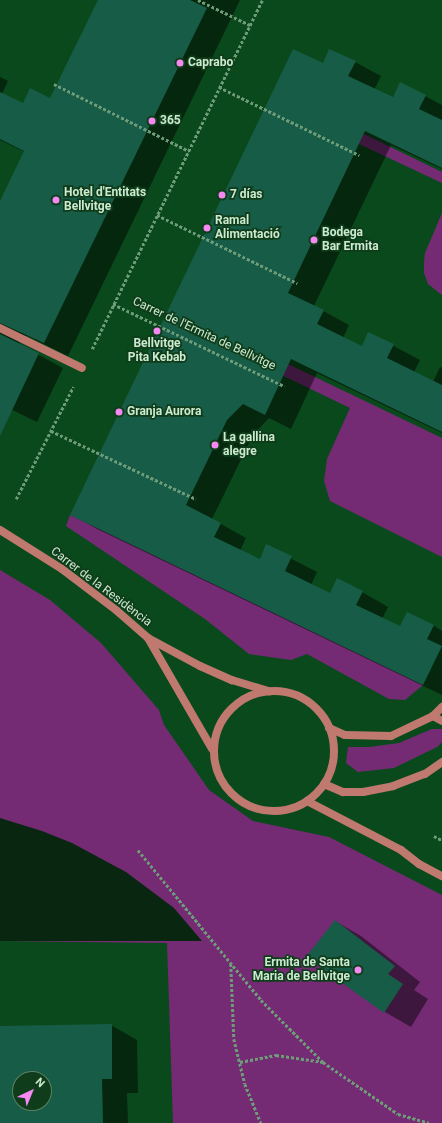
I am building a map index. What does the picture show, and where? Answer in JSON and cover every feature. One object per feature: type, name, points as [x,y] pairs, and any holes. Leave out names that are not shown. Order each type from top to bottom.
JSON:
[{"type":"street","points":[[0,328],[82,368]]},
{"type":"street","name":"Carrer de la Residència","points":[[0,530],[62,569],[116,610],[148,638],[200,666],[232,680],[270,691]]},
{"type":"street","name":"Carrer de la Residència","points":[[148,638],[212,749]]},
{"type":"street","points":[[270,691],[289,692],[308,701],[318,709],[329,728],[334,748],[332,764],[324,784],[307,801],[296,808],[279,812],[264,811],[244,804],[226,788],[216,770],[212,749],[217,733],[225,718],[239,705],[254,696],[270,691]]},
{"type":"street","points":[[329,728],[345,735],[391,736],[433,716],[442,707]]},
{"type":"street","points":[[433,716],[442,721]]},
{"type":"street","points":[[324,784],[343,792],[363,792],[400,784],[425,774],[442,762]]},
{"type":"street","points":[[307,801],[401,850],[419,864],[442,876]]},
{"type":"path","points":[[198,0],[250,25]]},
{"type":"path","points":[[16,499],[157,216],[262,0]]},
{"type":"path","points":[[54,84],[189,151]]},
{"type":"path","points":[[219,87],[359,155]]},
{"type":"path","points":[[157,216],[297,284]]},
{"type":"path","name":"Carrer de l'Ermita de Bellvitge","points":[[113,304],[284,386]]},
{"type":"path","points":[[51,431],[196,499]]},
{"type":"path","points":[[434,836],[442,840]]},
{"type":"path","points":[[138,850],[261,1000],[323,1062],[398,1114],[429,1123]]},
{"type":"path","points":[[231,963],[234,1039],[245,1084],[261,1123]]},
{"type":"path","points":[[240,1062],[276,1054],[323,1062]]},
{"type":"shaded area","points":[[277,92],[442,172],[442,183],[272,103]]},
{"type":"shaded area","points":[[442,213],[442,295],[428,284],[424,273],[424,262],[425,253]]},
{"type":"shaded area","points":[[171,308],[442,438],[442,557],[330,501],[324,481],[327,459],[350,408],[165,319]]},
{"type":"shaded area","points":[[70,515],[423,685],[405,700],[389,699],[307,654],[291,660],[249,654],[205,619],[66,526]]},
{"type":"shaded area","points":[[0,570],[50,600],[101,643],[159,710],[164,725],[209,790],[253,821],[329,837],[442,895],[442,1123],[173,1123],[167,943],[0,941]]},
{"type":"shaded area","points":[[432,729],[442,729],[442,742],[437,747],[394,768],[358,772],[346,763],[348,747],[369,747],[399,743]]},
{"type":"shaded area","points":[[0,818],[42,831],[72,843],[126,872],[174,908],[202,941],[0,941]]},
{"type":"building","points":[[98,0],[190,0],[207,8],[44,343],[0,323],[0,201],[24,151],[0,139],[0,92],[23,103],[30,88],[50,98]]},
{"type":"building","points":[[293,49],[323,63],[329,49],[356,61],[348,76],[393,97],[400,82],[426,95],[419,109],[442,120],[442,168],[365,131],[288,293],[324,310],[317,324],[362,346],[368,332],[394,344],[387,358],[442,385],[442,432],[291,359],[265,415],[243,404],[227,420],[186,505],[221,523],[214,537],[260,559],[266,544],[292,556],[285,571],[330,593],[337,578],[363,591],[356,605],[400,626],[407,612],[434,625],[427,639],[442,646],[423,685],[70,515]]},
{"type":"building","points":[[0,334],[39,353],[0,436]]},
{"type":"building","name":"Ermita de Santa Maria de Bellvitge","points":[[335,920],[395,966],[388,974],[403,984],[384,1013],[306,957]]},
{"type":"building","points":[[112,1024],[112,1079],[102,1079],[103,1123],[0,1123],[0,1026]]},
{"type":"place","name":"Caprabo","points":[[180,63]]},
{"type":"place","name":"365","points":[[152,121]]},
{"type":"place","name":"7 días","points":[[222,195]]},
{"type":"place","name":"Hotel d'Entitats Bellvitge","points":[[56,200]]},
{"type":"place","name":"Ramal Alimentació","points":[[207,228]]},
{"type":"place","name":"Bodega Bar Ermita","points":[[314,240]]},
{"type":"place","name":"Bellvitge Pita Kebab","points":[[157,331]]},
{"type":"place","name":"Granja Aurora","points":[[119,412]]},
{"type":"place","name":"La gallina alegre","points":[[215,445]]},
{"type":"place","name":"Ermita de Santa Maria de Bellvitge","points":[[358,970]]}]
